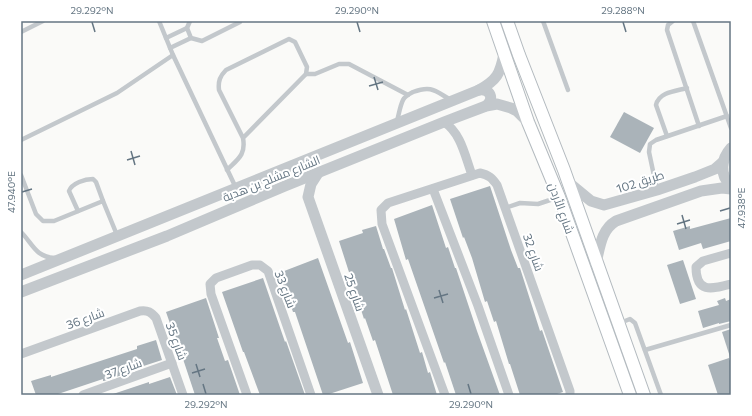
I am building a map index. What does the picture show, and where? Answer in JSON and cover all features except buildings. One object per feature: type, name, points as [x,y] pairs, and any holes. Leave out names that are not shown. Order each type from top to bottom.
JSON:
[{"type":"main road","name":"شارع الأردن","points":[[493,21],[528,122],[558,197],[630,395]]},
{"type":"main road","name":"شارع الأردن","points":[[507,21],[568,182],[644,395]]},
{"type":"street","name":"الشارع مشلح بن هدبة","points":[[21,275],[479,90],[490,84],[496,78],[502,64],[504,54]]},
{"type":"street","points":[[479,90],[483,89],[491,94],[492,99],[490,104],[486,106]]},
{"type":"street","name":"الشارع مشلح بن هدبة","points":[[21,292],[166,236],[285,186],[486,106],[497,104],[511,108],[517,111],[528,122]]},
{"type":"street","points":[[444,122],[452,128],[458,137],[472,175]]},
{"type":"street","points":[[731,147],[725,155],[722,170],[724,177],[731,188]]},
{"type":"street","name":"طريق 102","points":[[568,182],[591,201],[604,205],[657,190],[715,169],[723,162]]},
{"type":"street","points":[[285,186],[298,190],[308,197],[311,184],[318,173]]},
{"type":"street","name":"شارع 32","points":[[445,395],[382,224],[381,210],[388,203],[480,173],[492,177],[497,186],[570,391],[570,395]]},
{"type":"street","points":[[596,263],[604,233],[607,228],[616,221],[701,191],[731,188]]},
{"type":"street","points":[[433,189],[478,306],[509,395]]},
{"type":"street","name":"شارع 25","points":[[308,197],[376,394]]},
{"type":"street","points":[[161,219],[157,224],[157,230],[160,235],[166,236]]},
{"type":"street","points":[[731,253],[703,261],[696,267],[696,277],[704,287],[711,289],[731,284]]},
{"type":"street","name":"شارع 33","points":[[247,395],[211,294],[210,284],[216,278],[252,265],[260,266],[268,271],[311,395]]},
{"type":"street","name":"شارع 36","points":[[21,354],[140,311],[146,310],[152,313],[156,318]]},
{"type":"street","name":"شارع 35","points":[[156,318],[183,395]]},
{"type":"street","name":"شارع 37","points":[[83,395],[172,363]]},
{"type":"lane","points":[[21,32],[42,21]]},
{"type":"lane","points":[[159,21],[173,56],[236,188]]},
{"type":"lane","points":[[166,38],[187,28],[190,21]]},
{"type":"lane","points":[[170,48],[191,38],[202,41],[240,21]]},
{"type":"lane","points":[[543,21],[568,90]]},
{"type":"lane","points":[[673,21],[668,25],[667,30],[699,126]]},
{"type":"lane","points":[[693,21],[731,125]]},
{"type":"lane","points":[[187,28],[191,38]]},
{"type":"lane","points":[[228,170],[243,155],[245,146],[243,138],[219,90],[218,83],[220,76],[226,70],[289,40],[295,42],[307,67],[306,74],[243,138]]},
{"type":"lane","points":[[21,140],[117,93],[173,56]]},
{"type":"lane","points":[[306,74],[315,74],[339,64],[350,64],[408,95]]},
{"type":"lane","points":[[667,136],[656,105],[658,100],[661,96],[687,88]]},
{"type":"lane","points":[[397,123],[404,99],[408,95],[422,89],[433,89],[452,101]]},
{"type":"lane","points":[[657,190],[648,148],[652,142],[727,116]]},
{"type":"lane","points":[[21,175],[36,214],[43,221],[54,221],[103,201]]},
{"type":"lane","points":[[78,211],[70,190],[73,185],[88,179],[93,179],[96,182],[118,236]]},
{"type":"lane","points":[[505,208],[520,203],[538,204],[558,197]]},
{"type":"lane","points":[[21,227],[22,234],[29,244],[41,253],[51,258],[63,258]]},
{"type":"lane","points":[[618,324],[628,320],[634,321],[661,395]]},
{"type":"lane","points":[[645,350],[731,325]]}]
